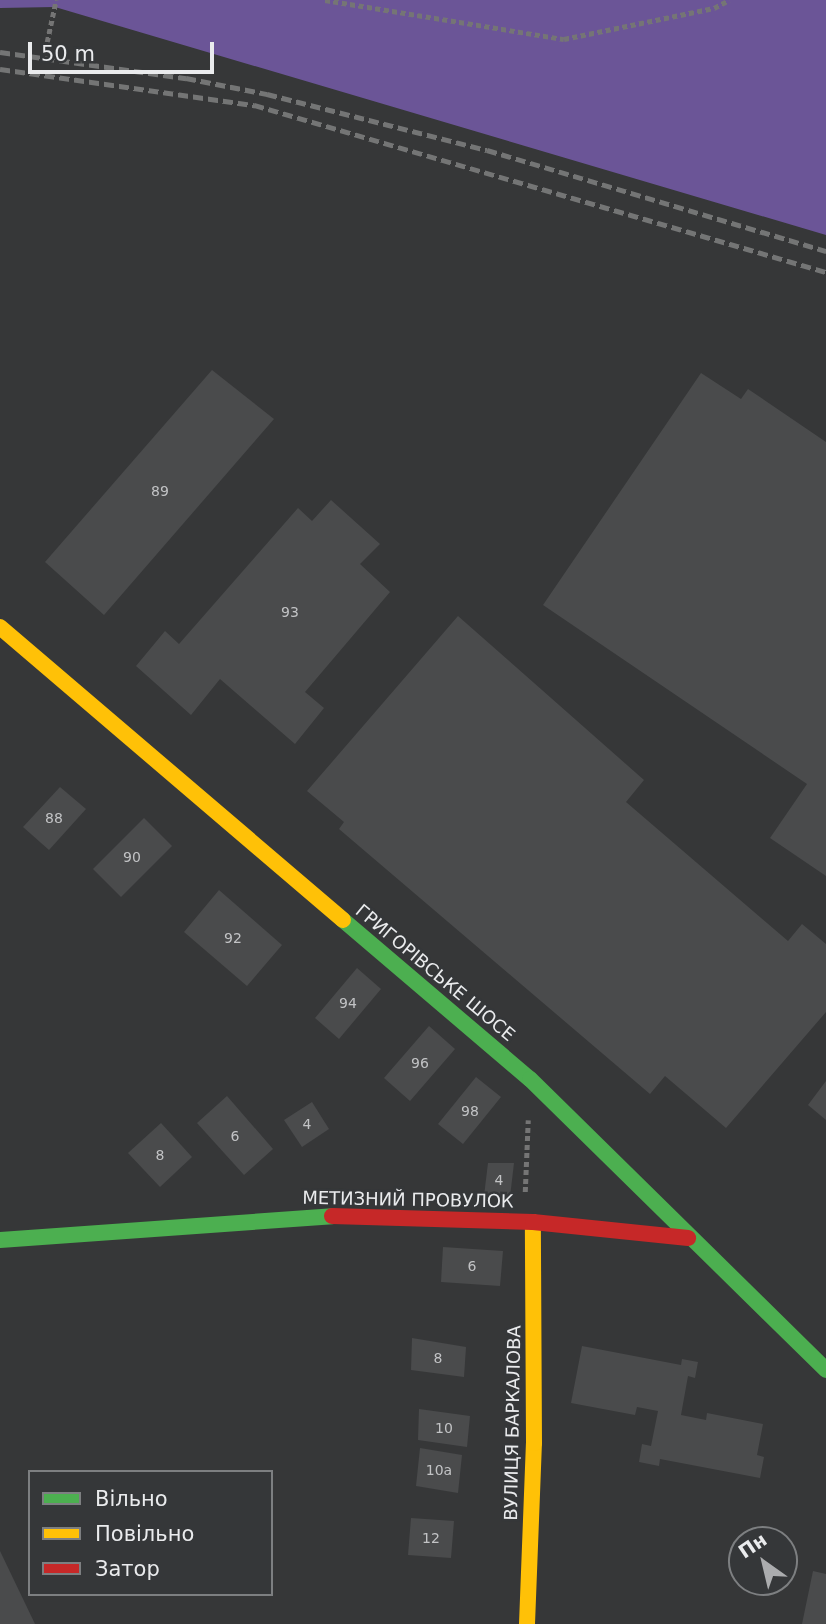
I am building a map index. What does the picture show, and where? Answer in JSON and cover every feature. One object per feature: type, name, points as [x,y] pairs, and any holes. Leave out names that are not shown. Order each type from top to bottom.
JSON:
[{"type":"street","name":"ГРИГОРІВСЬКЕ ШОСЕ","points":[[0,627],[530,1079],[688,1238],[826,1370]]},
{"type":"street","name":"МЕТИЗНИЙ ПРОВУЛОК","points":[[0,1240],[314,1215],[533,1222],[688,1238]]},
{"type":"street","name":"ВУЛИЦЯ БАРКАЛОВА","points":[[527,1624],[534,1443],[533,1222]]},
{"type":"path","points":[[47,42],[57,0]]},
{"type":"path","points":[[325,0],[564,39],[713,8],[729,0]]},
{"type":"path","points":[[530,1079],[524,1198],[533,1222]]},
{"type":"shaded area","points":[[0,0],[826,0],[826,235],[55,7],[0,8]]},
{"type":"building","points":[[212,370],[274,419],[104,615],[45,562]]},
{"type":"building","points":[[701,373],[741,399],[748,389],[826,442],[826,876],[770,838],[807,784],[543,605]]},
{"type":"building","points":[[331,500],[380,544],[360,564],[390,592],[305,692],[324,708],[295,744],[220,679],[191,715],[136,666],[165,631],[179,644],[298,508],[312,521]]},
{"type":"building","points":[[458,616],[644,780],[626,802],[788,941],[802,924],[826,944],[826,1012],[726,1128],[665,1076],[650,1094],[339,829],[344,822],[307,791]]},
{"type":"building","points":[[60,787],[86,809],[49,850],[23,827]]},
{"type":"building","points":[[144,818],[172,846],[121,897],[93,869]]},
{"type":"building","points":[[219,890],[282,945],[247,986],[184,932]]},
{"type":"building","points":[[357,968],[381,989],[339,1039],[315,1018]]},
{"type":"building","points":[[429,1026],[455,1049],[410,1101],[384,1078]]},
{"type":"building","points":[[476,1077],[501,1097],[463,1144],[438,1124]]},
{"type":"building","points":[[826,1081],[826,1120],[808,1105]]},
{"type":"building","points":[[227,1096],[273,1149],[244,1175],[197,1123]]},
{"type":"building","points":[[312,1102],[329,1129],[302,1147],[284,1120]]},
{"type":"building","points":[[161,1123],[192,1157],[160,1187],[128,1153]]},
{"type":"building","points":[[488,1163],[514,1163],[510,1197],[484,1196]]},
{"type":"building","points":[[443,1247],[503,1251],[500,1286],[441,1282]]},
{"type":"building","points":[[412,1338],[466,1347],[464,1377],[411,1370]]},
{"type":"building","points":[[582,1346],[681,1365],[682,1359],[698,1362],[695,1378],[688,1376],[681,1415],[706,1420],[707,1413],[763,1424],[757,1455],[764,1457],[760,1478],[660,1459],[659,1466],[639,1462],[642,1444],[651,1446],[658,1411],[637,1407],[635,1415],[571,1403]]},
{"type":"building","points":[[419,1409],[470,1416],[467,1447],[418,1440]]},
{"type":"building","points":[[420,1448],[462,1455],[458,1493],[416,1486]]},
{"type":"building","points":[[411,1518],[454,1521],[451,1558],[408,1555]]},
{"type":"building","points":[[0,1551],[35,1624],[0,1624]]},
{"type":"building","points":[[813,1571],[826,1574],[826,1624],[802,1624]]},
{"type":"railway","points":[[0,52],[186,78],[267,94],[487,150],[826,251]]},
{"type":"railway","points":[[0,69],[254,105],[826,272]]},
{"type":"traffic: fast","points":[[343,920],[530,1079],[826,1370]]},
{"type":"traffic: fast","points":[[0,1240],[332,1216]]},
{"type":"traffic: slow","points":[[0,627],[343,920]]},
{"type":"traffic: slow","points":[[527,1624],[534,1443],[533,1222]]},
{"type":"traffic: jam","points":[[332,1216],[533,1222],[688,1238]]}]
